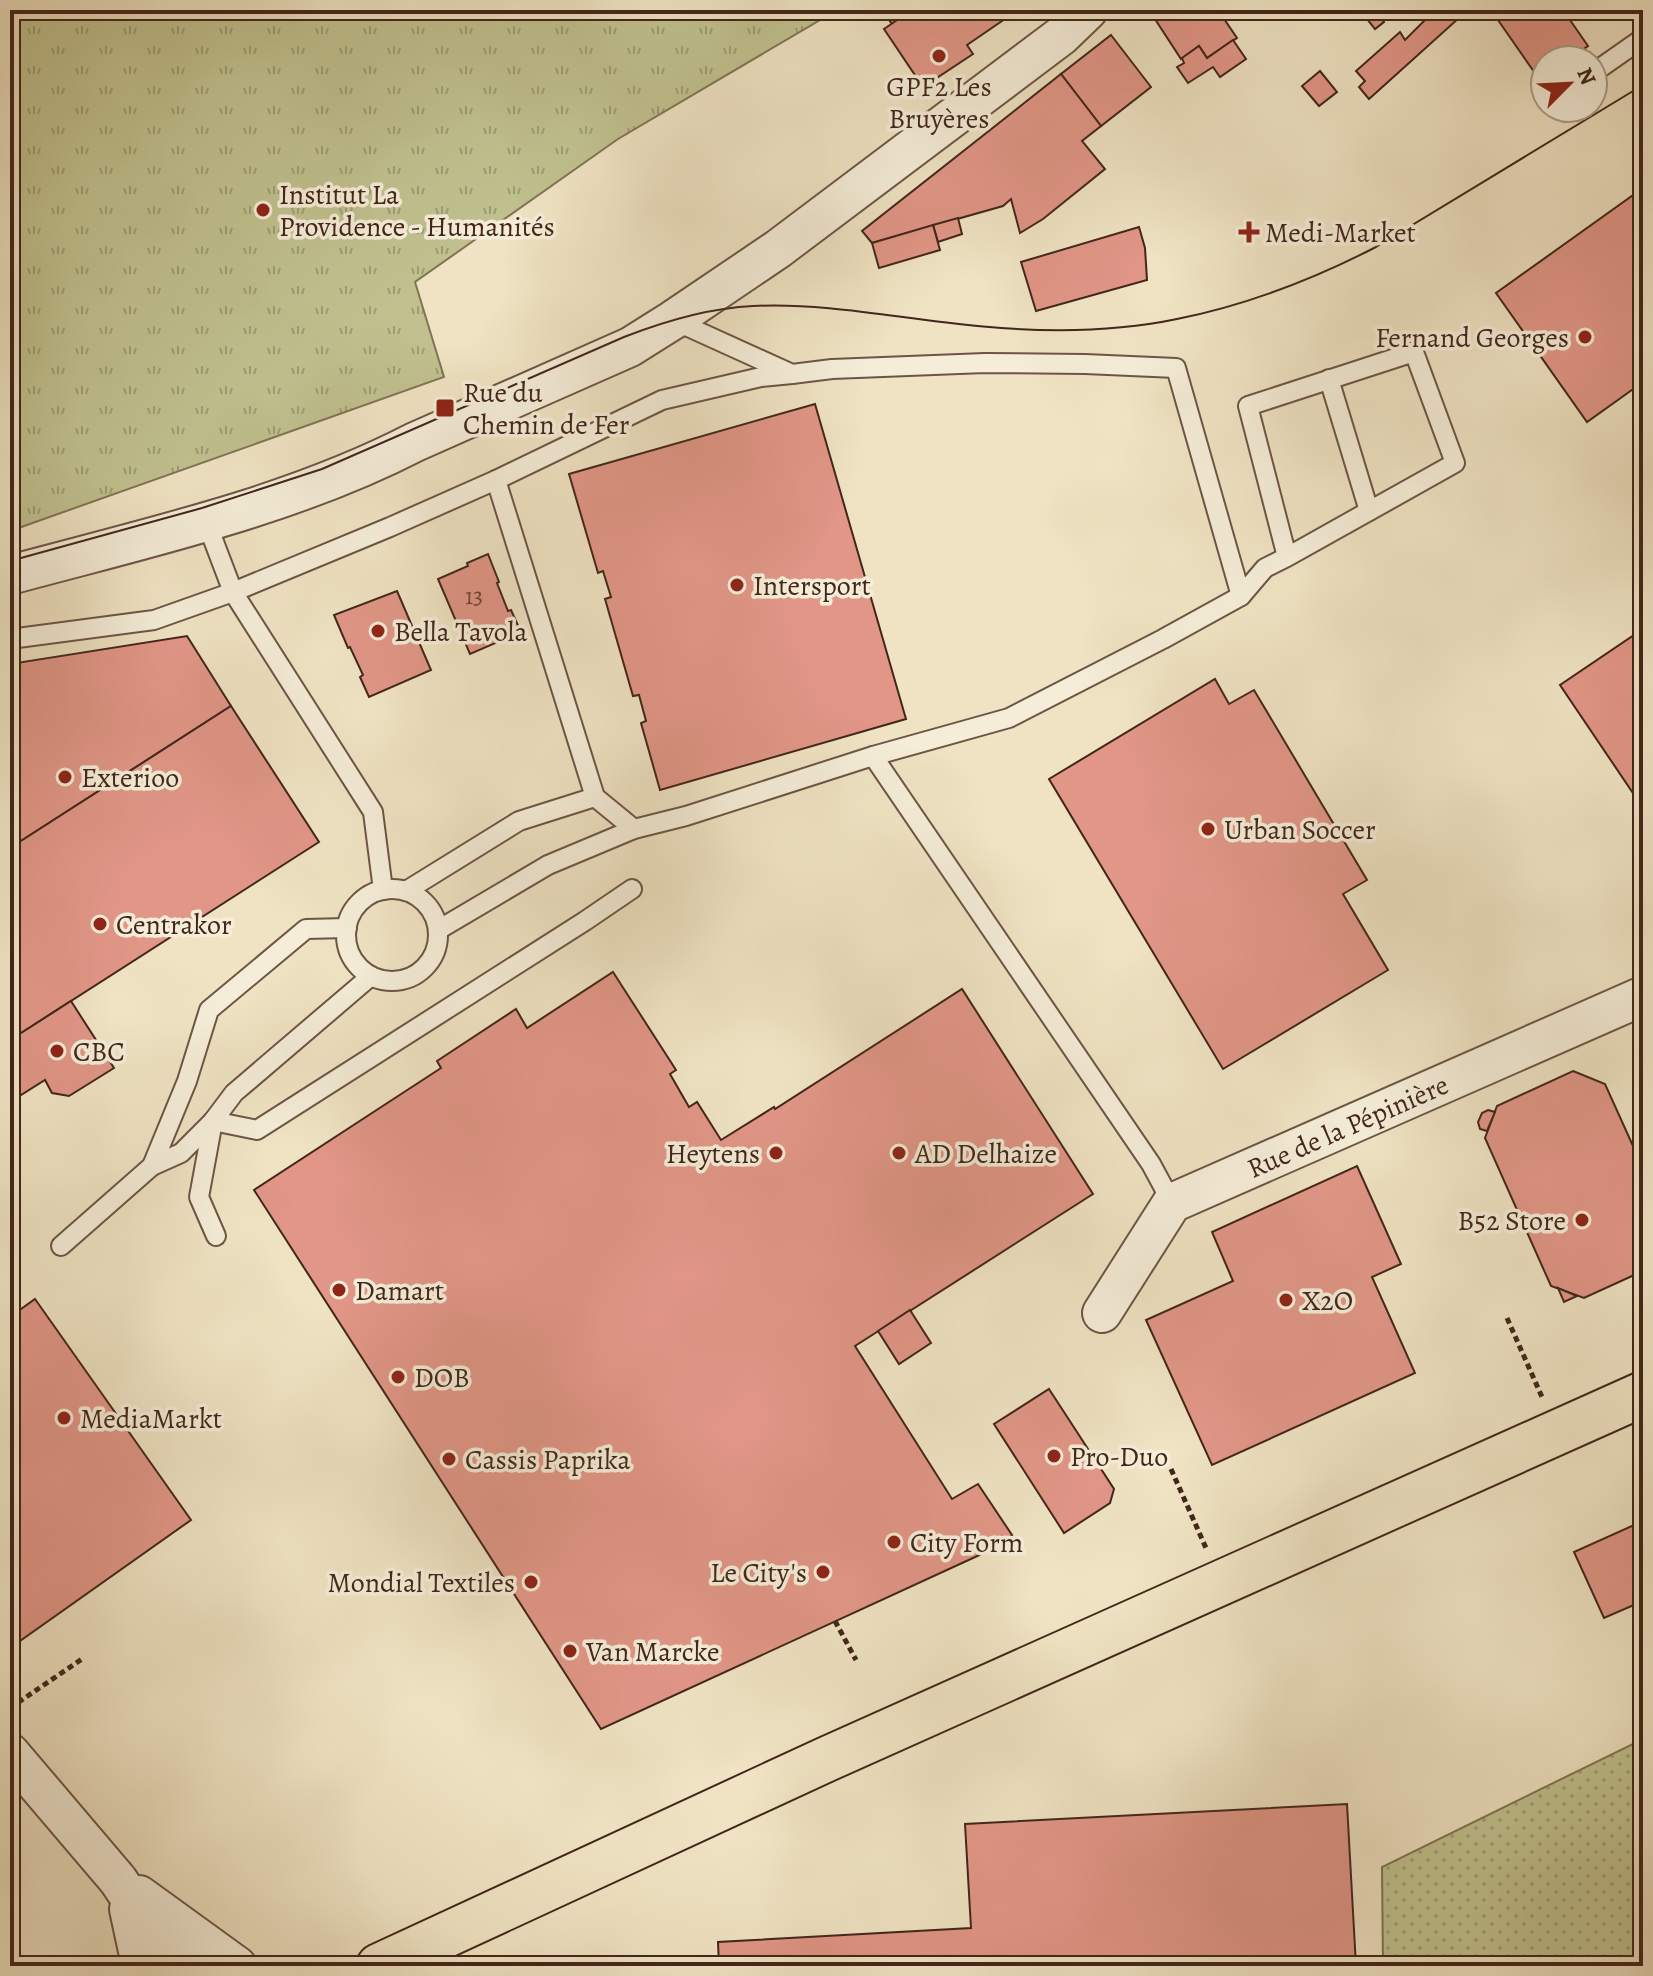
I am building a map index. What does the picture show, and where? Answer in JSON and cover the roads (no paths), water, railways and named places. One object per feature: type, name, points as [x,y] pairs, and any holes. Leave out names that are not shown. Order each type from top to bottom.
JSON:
[{"type":"main road","points":[[379,1966],[827,1759],[1643,1394]]},
{"type":"street","points":[[10,575],[286,496],[385,457],[630,347],[791,240],[1061,36],[1088,10]]},
{"type":"street","name":"Rue de la Pépinière","points":[[1172,1203],[1643,996]]},
{"type":"street","points":[[1102,1313],[1172,1203]]},
{"type":"street","points":[[10,1753],[118,1880],[176,1966]]},
{"type":"street","points":[[118,1880],[132,1918],[139,1966]]},
{"type":"street","points":[[118,1880],[237,1966]]},
{"type":"lane","points":[[1609,62],[1643,38]]},
{"type":"lane","points":[[673,320],[792,374]]},
{"type":"lane","points":[[438,930],[548,865],[634,829],[1009,718],[1241,596],[1265,568],[1287,557],[1455,463],[1414,352],[1248,406],[1287,557]]},
{"type":"lane","points":[[10,639],[154,620],[233,592],[496,480],[662,400],[761,377],[832,369],[985,363],[1176,368],[1241,596]]},
{"type":"lane","points":[[1329,379],[1369,511]]},
{"type":"lane","points":[[496,480],[595,797],[634,829]]},
{"type":"lane","points":[[206,521],[233,592],[373,812],[383,890]]},
{"type":"lane","points":[[873,756],[1151,1164],[1172,1203]]},
{"type":"lane","points":[[406,891],[519,821],[595,797]]},
{"type":"lane","points":[[213,1121],[257,1130],[632,889]]},
{"type":"lane","points":[[406,891],[428,906],[434,917],[438,930],[432,957],[424,968],[412,976],[384,980],[371,976],[351,956],[347,942],[350,917],[372,893],[406,891]]},
{"type":"lane","points":[[152,1166],[187,1081],[209,1010],[306,929],[347,928]]},
{"type":"lane","points":[[61,1246],[152,1166],[181,1153],[213,1121],[234,1093],[371,976]]},
{"type":"lane","points":[[213,1121],[199,1197],[216,1236]]},
{"type":"tram line","points":[[10,561],[202,508],[322,469],[624,337],[704,312],[753,306],[815,307],[970,325],[1067,330],[1155,323],[1254,299],[1303,281],[1376,247],[1643,85]]},
{"type":"place","name":"GPF2 Les Bruyères","points":[[939,56]]},
{"type":"place","name":"Institut La Providence - Humanités","points":[[263,210]]},
{"type":"place","name":"Medi-Market","points":[[1249,232]]},
{"type":"place","name":"Fernand Georges","points":[[1585,337]]},
{"type":"place","name":"Rue du Chemin de Fer","points":[[445,408]]},
{"type":"place","name":"Intersport","points":[[737,585]]},
{"type":"place","name":"Bella Tavola","points":[[378,631]]},
{"type":"place","name":"Exterioo","points":[[65,777]]},
{"type":"place","name":"Urban Soccer","points":[[1208,829]]},
{"type":"place","name":"Centrakor","points":[[100,924]]},
{"type":"place","name":"CBC","points":[[57,1051]]},
{"type":"place","name":"Heytens","points":[[776,1153]]},
{"type":"place","name":"AD Delhaize","points":[[899,1153]]},
{"type":"place","name":"B52 Store","points":[[1582,1220]]},
{"type":"place","name":"Damart","points":[[339,1290]]},
{"type":"place","name":"X2O","points":[[1286,1300]]},
{"type":"place","name":"DOB","points":[[398,1377]]},
{"type":"place","name":"MediaMarkt","points":[[64,1418]]},
{"type":"place","name":"Pro-Duo","points":[[1054,1456]]},
{"type":"place","name":"Cassis Paprika","points":[[449,1459]]},
{"type":"place","name":"City Form","points":[[894,1542]]},
{"type":"place","name":"Le City's","points":[[823,1572]]},
{"type":"place","name":"Mondial Textiles","points":[[531,1582]]},
{"type":"place","name":"Van Marcke","points":[[570,1651]]}]
